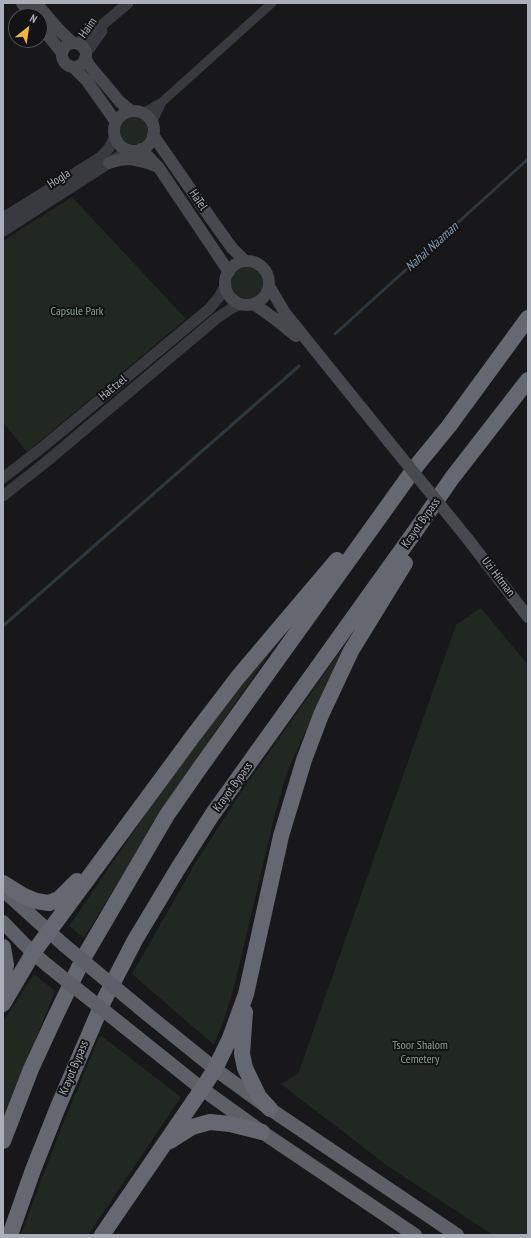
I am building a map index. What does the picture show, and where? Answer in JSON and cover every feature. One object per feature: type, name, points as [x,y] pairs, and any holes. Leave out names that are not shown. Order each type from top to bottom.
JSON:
[{"type":"highway","points":[[3,1004],[33,953],[238,677],[449,426],[528,318]]},
{"type":"highway","name":"Krayot Bypass","points":[[10,1235],[58,1106],[104,1000],[135,940],[177,870],[212,815],[452,478],[528,380]]},
{"type":"highway","points":[[102,1235],[215,1069],[230,1038],[246,994],[281,836],[304,760],[321,714],[351,651],[479,442]]},
{"type":"highway","points":[[3,1141],[34,1062],[84,958],[167,815],[198,769],[417,465]]},
{"type":"highway","points":[[3,883],[36,902],[49,902],[59,899],[112,846]]},
{"type":"highway","points":[[3,890],[64,945],[215,1069],[457,1235]]},
{"type":"highway","points":[[3,922],[33,953],[47,965],[202,1089],[262,1132],[415,1235]]},
{"type":"highway","points":[[3,947],[6,965],[3,984]]},
{"type":"highway","points":[[246,994],[242,1054],[245,1068],[259,1097],[270,1108]]},
{"type":"highway","points":[[159,1150],[178,1135],[192,1127],[210,1122],[230,1124],[262,1132]]},
{"type":"main road","points":[[36,3],[60,31],[75,43],[84,47],[85,56],[89,65],[120,102],[131,111]]},
{"type":"main road","points":[[48,36],[62,53],[62,57],[66,64],[73,67],[87,81],[116,122]]},
{"type":"main road","points":[[62,53],[65,46],[75,43]]},
{"type":"main road","points":[[73,67],[80,65],[85,56]]},
{"type":"main road","points":[[131,111],[138,111],[143,114],[152,123],[154,129],[153,135],[147,146],[141,149],[129,150],[118,143],[115,137],[116,122],[122,115],[131,111]]},
{"type":"main road","name":"HaTel","points":[[153,135],[232,248],[245,261]]},
{"type":"main road","name":"HaTel","points":[[141,149],[159,168],[229,272]]},
{"type":"main road","points":[[109,163],[124,159],[135,159],[159,168]]},
{"type":"main road","points":[[269,286],[265,296],[260,301],[254,304],[241,304],[230,296],[227,291],[226,284],[229,272],[239,263],[245,261],[259,265],[268,276],[269,286],[285,313],[325,363]]},
{"type":"main road","points":[[254,304],[276,319],[325,363]]},
{"type":"main road","name":"Uzi Hitman","points":[[325,363],[390,442],[528,616]]},
{"type":"street","name":"Haim","points":[[75,43],[88,37],[128,3]]},
{"type":"street","points":[[143,114],[162,102],[272,3]]},
{"type":"street","name":"Haim","points":[[85,56],[112,18]]},
{"type":"street","points":[[152,123],[162,102]]},
{"type":"street","name":"Hogla","points":[[3,218],[101,157],[110,148],[115,137]]},
{"type":"street","name":"Hogla","points":[[3,231],[129,150]]},
{"type":"street","name":"HaEtzel","points":[[3,478],[44,446],[209,309],[219,297],[226,284]]},
{"type":"street","name":"HaEtzel","points":[[3,496],[46,462],[217,318],[241,304]]},
{"type":"green space","points":[[134,117],[144,121],[148,131],[144,141],[134,145],[124,141],[120,131],[124,121]]},
{"type":"green space","name":"Capsule Park","points":[[72,197],[186,319],[27,452],[3,422],[3,241]]},
{"type":"green space","points":[[247,267],[256,270],[260,274],[263,283],[260,292],[256,296],[247,299],[238,296],[234,292],[231,283],[234,274],[238,270]]},
{"type":"green space","name":"Tsoor Shalom Cemetery","points":[[481,608],[528,665],[528,1235],[493,1235],[389,1167],[281,1084],[298,1074],[456,625]]},
{"type":"green space","points":[[358,626],[327,684],[287,772],[274,818],[235,983],[225,1017],[214,1045],[132,974],[196,862],[239,795]]},
{"type":"green space","points":[[274,647],[177,787],[84,938],[69,926],[160,793],[242,683]]},
{"type":"green space","points":[[34,974],[55,991],[3,1122],[3,1022]]},
{"type":"green space","points":[[100,1035],[181,1097],[88,1235],[21,1235],[65,1119]]},
{"type":"waterway","name":"Nahal Naaman","points":[[335,334],[528,159]]},
{"type":"waterway","points":[[3,626],[299,366]]}]
